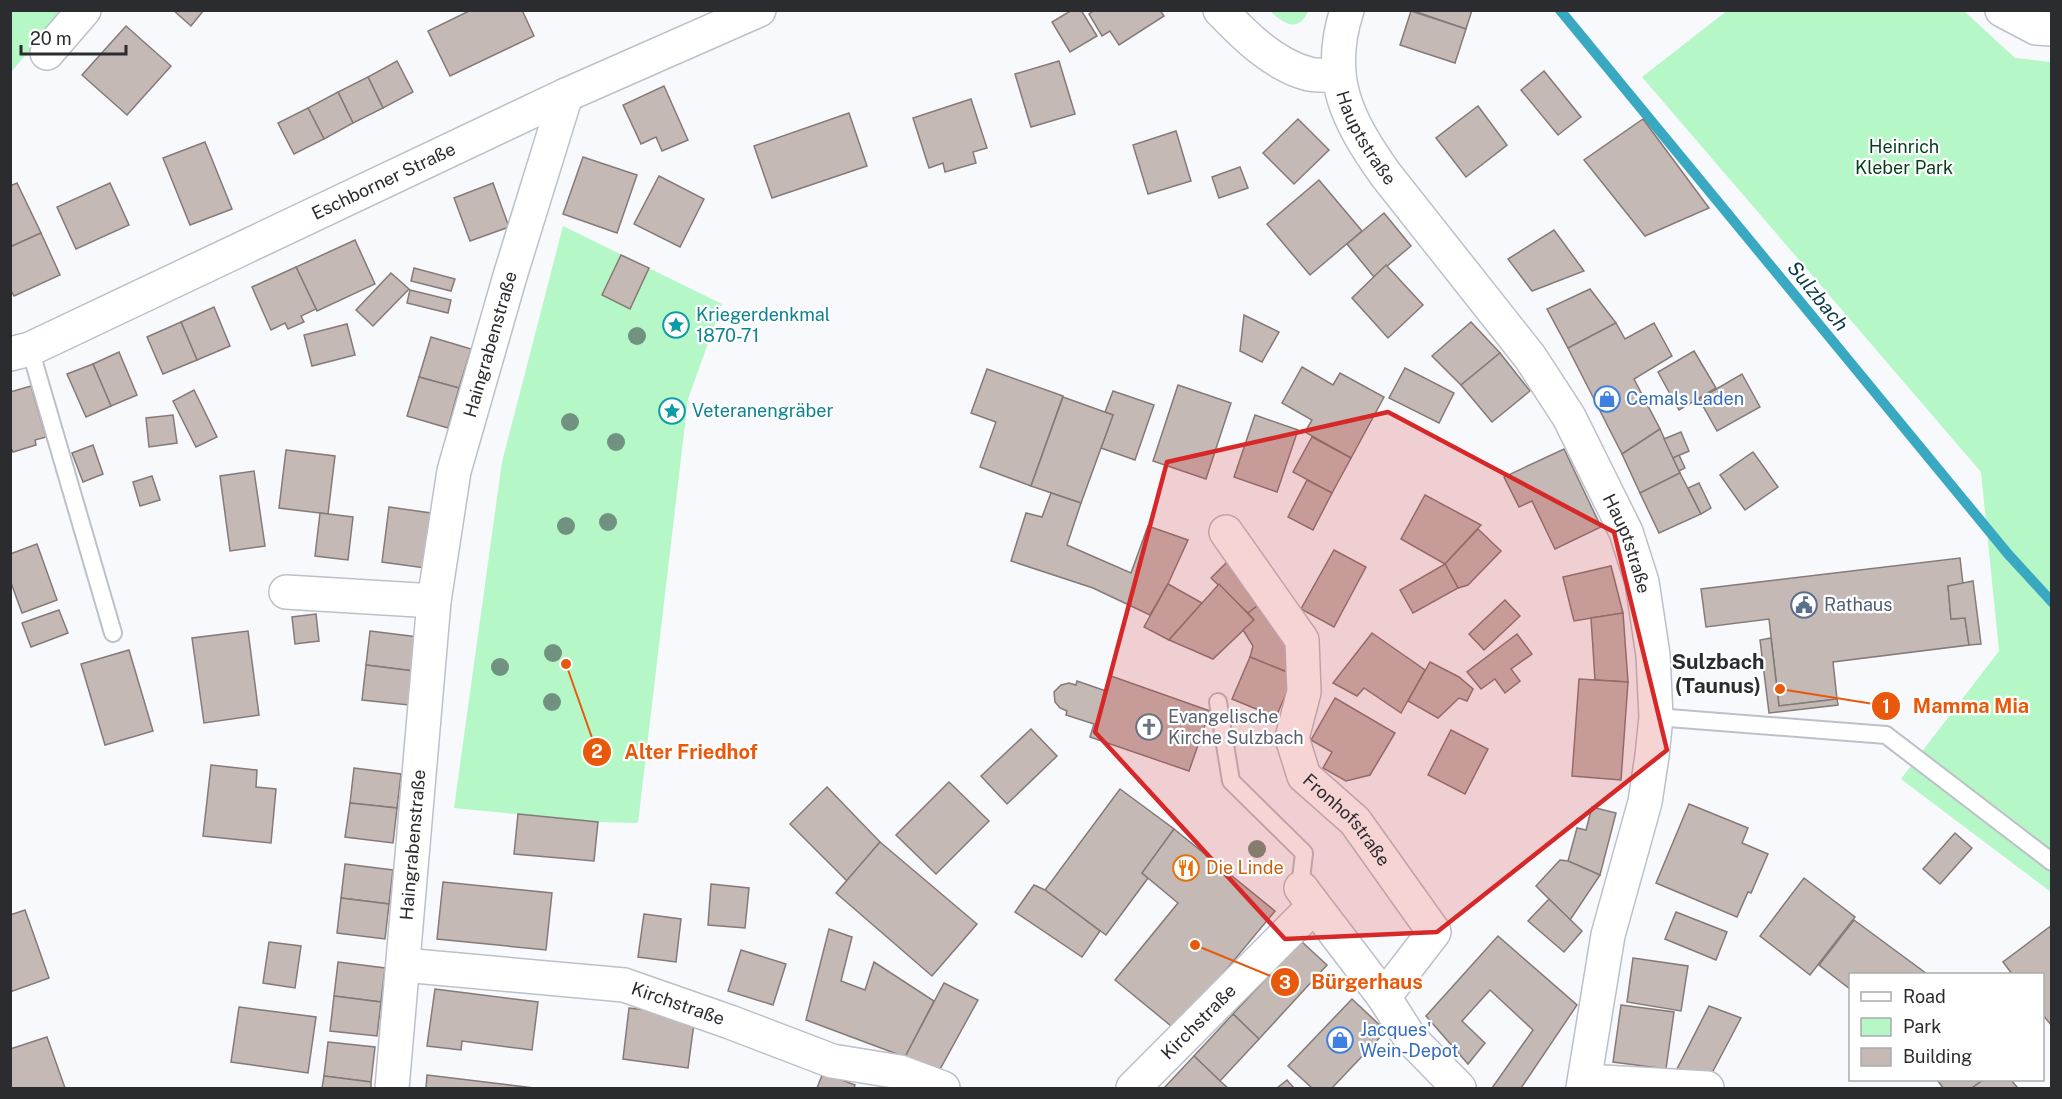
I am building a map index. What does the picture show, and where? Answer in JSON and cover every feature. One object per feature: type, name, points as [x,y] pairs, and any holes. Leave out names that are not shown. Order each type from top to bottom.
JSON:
[{"type":"street","points":[[47,53],[84,10]]},
{"type":"street","name":"Eschborner Straße","points":[[20,351],[566,94],[759,10]]},
{"type":"street","points":[[1220,10],[1241,32],[1282,63],[1311,74],[1338,75]]},
{"type":"street","name":"Hauptstraße","points":[[1347,10],[1339,41],[1338,75],[1351,118],[1370,152],[1530,357],[1569,417],[1621,522],[1642,582],[1653,655],[1656,717],[1645,802],[1608,935],[1584,1085]]},
{"type":"street","points":[[2002,10],[2036,28],[2052,30]]},
{"type":"street","name":"Haingrabenstraße","points":[[392,1089],[434,601],[454,471],[510,276],[566,94]]},
{"type":"street","name":"Fronhofstraße","points":[[1226,532],[1302,640],[1304,692],[1292,738],[1304,776],[1355,821],[1434,932],[1384,997]]},
{"type":"street","points":[[286,592],[434,601]]},
{"type":"street","points":[[1307,897],[1384,997],[1410,1038],[1459,1089]]},
{"type":"street","name":"Kirchstraße","points":[[1133,1089],[1163,1050],[1307,897]]},
{"type":"street","name":"Kirchstraße","points":[[403,965],[624,985],[832,1061],[900,1072],[948,1085]]},
{"type":"street","points":[[1584,1085],[1707,1089]]},
{"type":"lane","points":[[20,351],[113,633]]},
{"type":"lane","points":[[1218,702],[1231,781],[1304,853],[1307,897]]},
{"type":"lane","points":[[1656,717],[1886,735],[2052,862]]},
{"type":"highlighted area","points":[[1388,412],[1614,532],[1667,750],[1437,932],[1285,939],[1095,732],[1167,462]]},
{"type":"green space","name":"Heinrich Kleber Park","points":[[1728,10],[1964,11],[2015,58],[2051,62],[2051,892],[1901,779],[1999,651],[1981,472],[1642,77]]},
{"type":"green space","points":[[11,11],[64,11],[11,72]]},
{"type":"green space","points":[[1270,11],[1308,11],[1300,22],[1290,24]]},
{"type":"green space","points":[[563,226],[722,304],[688,399],[638,823],[598,822],[454,808],[502,462]]},
{"type":"building","points":[[173,10],[204,10],[191,26]]},
{"type":"building","points":[[471,10],[522,10],[534,36],[450,76],[428,31]]},
{"type":"building","points":[[1072,10],[1081,10],[1097,36],[1070,52],[1052,22]]},
{"type":"building","points":[[1095,10],[1160,10],[1164,16],[1119,45],[1110,31],[1102,36],[1089,14]]},
{"type":"building","points":[[1411,10],[1472,10],[1466,29]]},
{"type":"building","points":[[1411,11],[1466,29],[1455,63],[1400,45]]},
{"type":"building","points":[[126,26],[171,66],[127,115],[82,75]]},
{"type":"building","points":[[397,61],[413,92],[383,108],[368,77]]},
{"type":"building","points":[[1059,61],[1075,114],[1031,127],[1015,74]]},
{"type":"building","points":[[1544,71],[1581,117],[1558,135],[1521,90]]},
{"type":"building","points":[[368,77],[383,108],[353,123],[338,92]]},
{"type":"building","points":[[664,86],[688,140],[662,151],[656,137],[641,144],[623,105]]},
{"type":"building","points":[[338,92],[353,123],[324,139],[308,108]]},
{"type":"building","points":[[971,99],[987,148],[973,152],[976,163],[945,172],[943,163],[929,168],[913,118]]},
{"type":"building","points":[[1478,106],[1507,145],[1466,177],[1436,138]]},
{"type":"building","points":[[308,108],[324,139],[294,154],[278,123]]},
{"type":"building","points":[[849,113],[867,166],[772,198],[754,146]]},
{"type":"building","points":[[1298,119],[1329,150],[1294,184],[1263,153]]},
{"type":"building","points":[[1643,119],[1709,208],[1645,236],[1584,160]]},
{"type":"building","points":[[1176,131],[1191,181],[1148,194],[1133,145]]},
{"type":"building","points":[[205,142],[232,209],[190,225],[163,158]]},
{"type":"building","points":[[583,157],[637,175],[617,233],[563,214]]},
{"type":"building","points":[[1240,167],[1248,188],[1219,198],[1212,177]]},
{"type":"building","points":[[659,176],[704,199],[680,247],[634,224]]},
{"type":"building","points":[[1319,180],[1362,231],[1310,275],[1267,224]]},
{"type":"building","points":[[17,183],[41,233],[10,247],[10,186]]},
{"type":"building","points":[[110,183],[129,225],[76,249],[57,207]]},
{"type":"building","points":[[493,183],[509,227],[470,241],[454,198]]},
{"type":"building","points":[[1384,213],[1411,246],[1374,277],[1347,244]]},
{"type":"building","points":[[1554,230],[1584,271],[1532,291],[1508,259]]},
{"type":"building","points":[[41,233],[60,275],[14,296],[10,289],[10,247]]},
{"type":"building","points":[[355,240],[375,284],[317,311],[296,267]]},
{"type":"building","points":[[621,255],[649,268],[630,309],[602,295]]},
{"type":"building","points":[[1386,265],[1423,305],[1388,338],[1352,298]]},
{"type":"building","points":[[296,267],[316,309],[301,316],[304,322],[288,329],[285,323],[271,330],[252,287]]},
{"type":"building","points":[[414,268],[455,279],[451,291],[411,281]]},
{"type":"building","points":[[391,273],[409,289],[373,326],[356,310]]},
{"type":"building","points":[[1590,289],[1616,323],[1568,348],[1547,309]]},
{"type":"building","points":[[410,290],[451,300],[448,313],[407,303]]},
{"type":"building","points":[[214,307],[230,346],[197,360],[181,322]]},
{"type":"building","points":[[1244,315],[1279,332],[1262,362],[1240,351]]},
{"type":"building","points":[[181,322],[197,360],[163,374],[147,337]]},
{"type":"building","points":[[1471,322],[1500,353],[1461,385],[1432,356]]},
{"type":"building","points":[[1616,323],[1625,339],[1654,323],[1672,356],[1634,379],[1660,429],[1622,454],[1568,348]]},
{"type":"building","points":[[347,324],[355,355],[312,366],[304,335]]},
{"type":"building","points":[[431,337],[471,349],[459,388],[419,377]]},
{"type":"building","points":[[1694,351],[1716,388],[1679,410],[1658,372]]},
{"type":"building","points":[[119,352],[137,395],[111,406],[93,364]]},
{"type":"building","points":[[1500,353],[1530,391],[1492,422],[1461,385]]},
{"type":"building","points":[[93,364],[111,406],[86,417],[67,374]]},
{"type":"building","points":[[1302,367],[1333,385],[1340,373],[1384,397],[1351,458],[1305,432],[1312,420],[1282,403]]},
{"type":"building","points":[[1405,368],[1454,393],[1439,423],[1389,398]]},
{"type":"building","points":[[987,369],[1063,396],[1031,486],[980,467],[996,422],[971,413]]},
{"type":"building","points":[[1742,374],[1760,407],[1717,431],[1699,399]]},
{"type":"building","points":[[419,377],[459,388],[448,428],[407,416]]},
{"type":"building","points":[[1178,385],[1231,403],[1206,479],[1153,461]]},
{"type":"building","points":[[31,386],[46,437],[35,440],[36,445],[13,452],[10,446],[10,392]]},
{"type":"building","points":[[194,390],[217,437],[196,447],[173,401]]},
{"type":"building","points":[[1113,391],[1154,405],[1135,460],[1101,448],[1113,415],[1105,412]]},
{"type":"building","points":[[1063,397],[1113,415],[1081,503],[1031,486]]},
{"type":"building","points":[[173,415],[177,443],[149,447],[146,418]]},
{"type":"building","points":[[1255,415],[1298,430],[1277,492],[1234,477]]},
{"type":"building","points":[[1660,429],[1680,473],[1640,493],[1622,454]]},
{"type":"building","points":[[1681,432],[1689,451],[1673,458],[1664,439]]},
{"type":"building","points":[[1312,437],[1351,458],[1332,493],[1293,472]]},
{"type":"building","points":[[93,445],[103,474],[83,482],[72,453]]},
{"type":"building","points":[[1564,449],[1601,527],[1555,549],[1532,501],[1519,507],[1504,477]]},
{"type":"building","points":[[286,450],[335,456],[328,514],[279,508]]},
{"type":"building","points":[[1753,452],[1778,487],[1745,510],[1720,475]]},
{"type":"building","points":[[1679,455],[1685,468],[1679,471],[1673,458]]},
{"type":"building","points":[[254,471],[265,546],[230,551],[220,476]]},
{"type":"building","points":[[1680,473],[1701,514],[1659,533],[1640,493]]},
{"type":"building","points":[[152,476],[160,500],[140,506],[133,482]]},
{"type":"building","points":[[1307,480],[1332,493],[1313,530],[1288,517]]},
{"type":"building","points":[[1699,483],[1711,508],[1701,514],[1688,488]]},
{"type":"building","points":[[1051,493],[1081,503],[1067,545],[1131,573],[1148,526],[1188,540],[1168,584],[1150,615],[1093,588],[1011,561],[1026,513],[1042,517]]},
{"type":"building","points":[[1425,495],[1481,525],[1445,564],[1401,539]]},
{"type":"building","points":[[389,507],[431,513],[425,568],[382,562]]},
{"type":"building","points":[[320,513],[353,517],[348,560],[315,556]]},
{"type":"building","points":[[1478,529],[1501,551],[1468,585],[1458,588],[1445,564]]},
{"type":"building","points":[[37,544],[57,600],[22,613],[10,580],[10,554]]},
{"type":"building","points":[[1334,550],[1366,567],[1334,627],[1301,609]]},
{"type":"building","points":[[1960,558],[1963,584],[1948,586],[1951,619],[1965,618],[1969,645],[1833,662],[1837,699],[1779,706],[1769,619],[1706,627],[1701,589]]},
{"type":"building","points":[[1228,561],[1265,600],[1248,613],[1211,578]]},
{"type":"building","points":[[1445,564],[1458,588],[1413,613],[1400,590]]},
{"type":"building","points":[[1611,566],[1623,613],[1574,621],[1563,577]]},
{"type":"building","points":[[1973,581],[1981,644],[1969,645],[1965,618],[1951,619],[1948,586]]},
{"type":"building","points":[[1168,584],[1202,603],[1169,640],[1144,627]]},
{"type":"building","points":[[1219,584],[1254,620],[1213,659],[1169,640]]},
{"type":"building","points":[[1265,600],[1286,631],[1294,675],[1250,657],[1253,646],[1243,630],[1254,620],[1248,613]]},
{"type":"building","points":[[1505,600],[1520,616],[1484,650],[1469,634]]},
{"type":"building","points":[[59,610],[68,633],[31,647],[22,623]]},
{"type":"building","points":[[1623,613],[1628,682],[1595,680],[1591,618]]},
{"type":"building","points":[[316,614],[319,641],[295,644],[292,617]]},
{"type":"building","points":[[248,631],[259,715],[204,723],[192,638]]},
{"type":"building","points":[[370,631],[418,637],[414,671],[366,665]]},
{"type":"building","points":[[1372,633],[1425,670],[1401,713],[1364,688],[1357,696],[1333,683]]},
{"type":"building","points":[[1517,634],[1532,654],[1511,669],[1520,681],[1505,693],[1495,679],[1481,689],[1467,672]]},
{"type":"building","points":[[1771,638],[1779,706],[1837,699],[1838,705],[1769,713],[1760,640]]},
{"type":"building","points":[[129,650],[153,731],[105,745],[81,664]]},
{"type":"building","points":[[1250,657],[1294,675],[1276,717],[1232,699]]},
{"type":"building","points":[[1430,662],[1459,677],[1473,689],[1467,701],[1459,698],[1438,718],[1408,701]]},
{"type":"building","points":[[366,665],[414,671],[409,705],[362,700]]},
{"type":"building","name":"Evangelische Kirche Sulzbach","points":[[1111,676],[1210,711],[1189,771],[1090,737],[1094,724],[1066,715],[1067,711],[1055,702],[1054,692],[1061,685],[1069,683],[1076,685],[1077,681],[1106,691]]},
{"type":"building","points":[[1579,679],[1628,682],[1621,780],[1572,776]]},
{"type":"building","points":[[1335,698],[1395,733],[1370,775],[1346,781],[1323,768],[1332,752],[1311,740]]},
{"type":"building","points":[[1031,729],[1057,756],[1007,804],[981,776]]},
{"type":"building","points":[[1451,730],[1488,749],[1465,794],[1428,775]]},
{"type":"building","points":[[211,765],[257,770],[256,787],[276,789],[271,843],[203,836]]},
{"type":"building","points":[[354,768],[401,774],[397,808],[350,803]]},
{"type":"building","points":[[949,782],[989,821],[936,874],[896,835]]},
{"type":"building","points":[[827,787],[880,842],[847,881],[790,824]]},
{"type":"building","points":[[1120,789],[1174,829],[1142,873],[1148,878],[1106,935],[1045,890]]},
{"type":"building","points":[[350,803],[397,808],[393,843],[345,837]]},
{"type":"building","points":[[1689,804],[1748,828],[1742,843],[1768,854],[1751,893],[1748,892],[1737,917],[1656,883]]},
{"type":"building","points":[[1592,807],[1616,813],[1600,875],[1568,861],[1577,828],[1586,830]]},
{"type":"building","points":[[518,814],[598,822],[594,861],[514,854]]},
{"type":"building","points":[[1174,829],[1275,911],[1176,1030],[1115,980],[1178,903],[1142,873]]},
{"type":"building","points":[[1955,833],[1972,848],[1940,884],[1923,869]]},
{"type":"building","points":[[880,842],[977,924],[932,976],[836,893]]},
{"type":"building","points":[[1560,860],[1568,861],[1600,875],[1570,920],[1536,886]]},
{"type":"building","points":[[345,864],[393,870],[389,904],[341,898]]},
{"type":"building","points":[[1804,878],[1855,917],[1810,975],[1760,936]]},
{"type":"building","points":[[443,882],[552,893],[546,950],[437,939]]},
{"type":"building","points":[[711,884],[749,888],[745,928],[708,925]]},
{"type":"building","points":[[1034,885],[1045,890],[1100,931],[1082,957],[1015,912]]},
{"type":"building","points":[[341,898],[389,904],[385,939],[337,933]]},
{"type":"building","points":[[1549,899],[1582,931],[1564,952],[1528,921]]},
{"type":"building","points":[[25,910],[49,978],[10,992],[10,915]]},
{"type":"building","points":[[1676,912],[1727,932],[1716,960],[1665,939]]},
{"type":"building","points":[[644,914],[681,919],[676,962],[638,957]]},
{"type":"building","points":[[1854,920],[1926,973],[1849,973],[1849,988],[1819,965]]},
{"type":"building","points":[[2052,925],[2052,1026],[2044,1016],[2044,973],[2011,973],[2003,962]]},
{"type":"building","points":[[829,929],[852,937],[841,981],[865,990],[874,962],[934,1001],[905,1057],[806,1020]]},
{"type":"building","points":[[1498,936],[1577,1005],[1521,1088],[1492,1088],[1533,1030],[1490,990],[1462,1021],[1485,1043],[1468,1064],[1426,1016]]},
{"type":"building","points":[[1301,941],[1327,965],[1259,1039],[1233,1014]]},
{"type":"building","points":[[269,942],[301,946],[295,988],[263,983]]},
{"type":"building","points":[[741,950],[786,964],[773,1005],[728,991]]},
{"type":"building","points":[[1633,958],[1688,966],[1681,1011],[1627,1002]]},
{"type":"building","points":[[338,962],[385,968],[381,1002],[334,996]]},
{"type":"building","points":[[944,983],[978,1000],[939,1071],[905,1057]]},
{"type":"building","points":[[435,989],[538,1002],[532,1050],[462,1041],[461,1050],[427,1046]]},
{"type":"building","points":[[334,996],[381,1002],[377,1036],[330,1031]]},
{"type":"building","points":[[1352,999],[1386,1031],[1332,1088],[1312,1088],[1288,1066]]},
{"type":"building","points":[[1621,1005],[1674,1012],[1666,1069],[1613,1062]]},
{"type":"building","points":[[1709,1006],[1741,1018],[1712,1073],[1677,1069]]},
{"type":"building","points":[[239,1007],[316,1017],[308,1073],[231,1062]]},
{"type":"building","points":[[629,1008],[695,1016],[688,1068],[623,1059]]},
{"type":"building","points":[[1233,1014],[1259,1039],[1220,1081],[1194,1056]]},
{"type":"building","points":[[47,1037],[65,1088],[10,1088],[10,1049]]},
{"type":"building","points":[[328,1042],[375,1047],[371,1082],[324,1076]]},
{"type":"building","points":[[1194,1056],[1220,1081],[1228,1088],[1164,1088]]},
{"type":"building","points":[[823,1073],[855,1085],[854,1088],[817,1088]]},
{"type":"building","points":[[427,1075],[534,1088],[426,1088]]},
{"type":"building","points":[[324,1076],[371,1082],[371,1088],[322,1088]]},
{"type":"building","points":[[1287,1080],[1294,1088],[1277,1088]]},
{"type":"building","points":[[1938,1081],[1982,1081],[1972,1088],[1943,1088]]},
{"type":"building","points":[[1982,1081],[2012,1081],[2017,1087],[2015,1088],[1972,1088]]},
{"type":"waterway","name":"Sulzbach","points":[[1560,10],[2008,554],[2052,602]]},
{"type":"place","name":"Kriegerdenkmal 1870-71","points":[[676,325]]},
{"type":"place","name":"Cemals Laden","points":[[1607,399]]},
{"type":"place","name":"Veteranengräber","points":[[672,411]]},
{"type":"place","name":"Rathaus","points":[[1804,605]]},
{"type":"place","name":"Alter Friedhof","points":[[566,664]]},
{"type":"place","name":"Mamma Mia","points":[[1780,689]]},
{"type":"place","name":"Evangelische Kirche Sulzbach","points":[[1149,727]]},
{"type":"place","name":"Die Linde","points":[[1186,868]]},
{"type":"place","name":"Bürgerhaus","points":[[1195,945]]},
{"type":"place","name":"Jacques' Wein-Depot","points":[[1340,1040]]},
{"type":"district","name":"Sulzbach (Taunus)","points":[[1718,674]]}]
